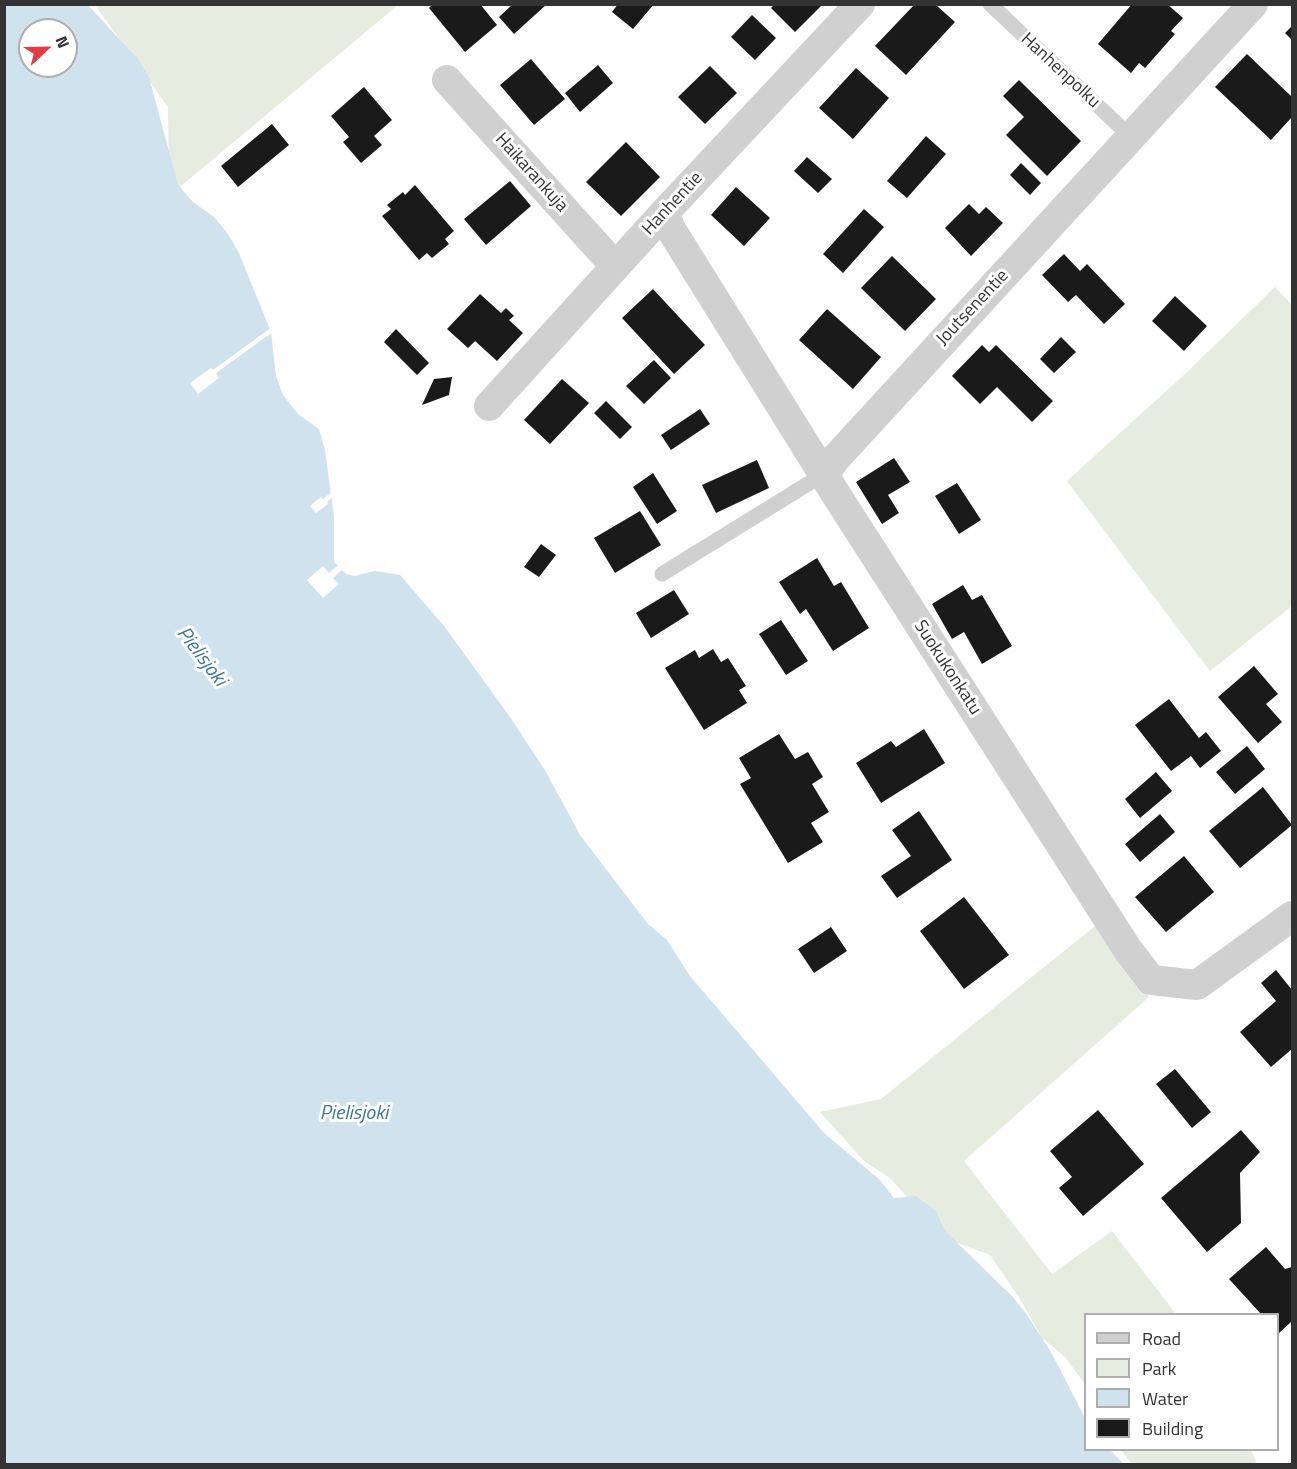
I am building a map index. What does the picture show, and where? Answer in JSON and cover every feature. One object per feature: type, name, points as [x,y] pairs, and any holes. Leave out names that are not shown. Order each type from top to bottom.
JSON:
[{"type":"street","name":"Hanhentie","points":[[489,406],[615,266],[860,4]]},
{"type":"street","name":"Joutsenentie","points":[[824,474],[836,458],[1253,4]]},
{"type":"street","name":"Haikarankuja","points":[[447,80],[615,266]]},
{"type":"street","name":"Suokukonkatu","points":[[664,213],[672,231],[824,474],[1128,950],[1151,980],[1197,985],[1293,916]]},
{"type":"lane","name":"Hanhenpolku","points":[[990,4],[1131,137]]},
{"type":"lane","name":"Joutsenentie","points":[[662,573],[824,474]]},
{"type":"green space","points":[[95,5],[398,5],[169,196],[168,107]]},
{"type":"green space","points":[[1275,287],[1292,305],[1292,606],[1210,671],[1067,481],[1185,374]]},
{"type":"green space","points":[[1095,926],[1149,997],[964,1161],[1052,1274],[1112,1231],[1175,1313],[1084,1313],[1084,1383],[1065,1357],[1042,1338],[1020,1299],[990,1255],[944,1238],[890,1178],[864,1161],[820,1112],[881,1099]]},
{"type":"green space","points":[[1122,1451],[1251,1451],[1257,1464],[1132,1464]]},
{"type":"water","name":"Pielisjoki","points":[[5,5],[88,5],[137,58],[149,77],[178,185],[193,202],[214,217],[228,234],[239,253],[271,332],[276,376],[283,395],[298,414],[319,429],[325,450],[334,516],[334,562],[346,574],[355,576],[375,571],[400,575],[444,626],[510,717],[546,772],[580,835],[648,924],[667,940],[690,976],[824,1133],[880,1180],[894,1198],[916,1196],[936,1211],[945,1231],[1012,1296],[1051,1352],[1084,1416],[1084,1451],[1111,1451],[1124,1464],[5,1464]]},
{"type":"pier","points":[[272,327],[274,331],[216,373],[219,378],[198,394],[190,383],[211,368],[213,370]]},
{"type":"pier","points":[[333,491],[334,496],[327,502],[328,504],[316,513],[310,506]]},
{"type":"pier","points":[[338,565],[342,570],[333,578],[339,584],[323,598],[307,580],[323,566],[329,573]]},
{"type":"building","points":[[433,4],[480,4],[497,25],[465,52],[429,8]]},
{"type":"building","points":[[513,4],[547,4],[514,34],[499,17]]},
{"type":"building","points":[[618,4],[654,4],[633,29],[612,12]]},
{"type":"building","points":[[775,4],[823,4],[795,32],[771,8]]},
{"type":"building","points":[[1132,4],[1167,4],[1183,18],[1171,31],[1175,34],[1145,68],[1139,63],[1131,73],[1098,44]]},
{"type":"building","points":[[914,5],[936,5],[955,22],[906,75],[875,46]]},
{"type":"building","points":[[752,15],[776,38],[755,60],[731,37]]},
{"type":"building","points":[[1292,26],[1292,40],[1285,33]]},
{"type":"building","points":[[1247,54],[1292,97],[1292,117],[1271,140],[1215,87]]},
{"type":"building","points":[[531,59],[565,99],[534,125],[500,85]]},
{"type":"building","points":[[598,65],[613,83],[580,112],[565,93]]},
{"type":"building","points":[[710,66],[737,93],[705,124],[678,97]]},
{"type":"building","points":[[856,68],[889,98],[853,139],[819,108]]},
{"type":"building","points":[[1019,80],[1081,141],[1047,176],[1006,135],[1024,117],[1003,96]]},
{"type":"building","points":[[364,87],[392,120],[374,136],[382,145],[361,163],[343,142],[349,137],[331,116]]},
{"type":"building","points":[[272,124],[289,145],[238,187],[221,166]]},
{"type":"building","points":[[926,136],[946,154],[907,198],[887,181]]},
{"type":"building","points":[[626,142],[660,177],[621,216],[586,182]]},
{"type":"building","points":[[807,157],[832,179],[818,193],[794,171]]},
{"type":"building","points":[[1021,163],[1041,183],[1030,195],[1010,175]]},
{"type":"building","points":[[510,181],[531,206],[486,245],[464,219]]},
{"type":"building","points":[[415,185],[454,231],[445,239],[449,244],[432,258],[427,253],[419,260],[382,216],[391,209],[387,205],[403,192],[405,195]]},
{"type":"building","points":[[736,187],[770,218],[744,246],[711,215]]},
{"type":"building","points":[[969,204],[979,214],[986,207],[1003,223],[971,256],[945,228]]},
{"type":"building","points":[[864,209],[884,227],[843,273],[823,254]]},
{"type":"building","points":[[1064,254],[1080,271],[1087,264],[1125,304],[1104,324],[1076,295],[1068,302],[1042,275]]},
{"type":"building","points":[[892,256],[936,299],[905,331],[861,288]]},
{"type":"building","points":[[653,289],[705,345],[674,374],[622,318]]},
{"type":"building","points":[[480,294],[501,313],[506,308],[514,316],[509,320],[523,333],[497,361],[475,341],[468,348],[447,329]]},
{"type":"building","points":[[1175,296],[1207,326],[1184,351],[1152,321]]},
{"type":"building","points":[[827,309],[881,357],[853,389],[799,340]]},
{"type":"building","points":[[396,329],[429,363],[417,375],[384,342]]},
{"type":"building","points":[[1061,337],[1076,352],[1054,373],[1040,359]]},
{"type":"building","points":[[982,345],[989,352],[996,345],[1053,401],[1032,422],[997,387],[980,404],[952,376]]},
{"type":"building","points":[[654,360],[671,378],[644,404],[626,386]]},
{"type":"building","points":[[452,377],[449,395],[422,405],[434,379]]},
{"type":"building","points":[[562,379],[589,403],[550,444],[524,420]]},
{"type":"building","points":[[606,401],[632,427],[620,439],[594,413]]},
{"type":"building","points":[[700,409],[710,424],[671,450],[661,435]]},
{"type":"building","points":[[894,458],[910,482],[888,495],[899,513],[882,524],[856,482]]},
{"type":"building","points":[[757,460],[769,488],[716,513],[702,485]]},
{"type":"building","points":[[653,473],[677,511],[657,524],[633,487]]},
{"type":"building","points":[[957,483],[981,520],[959,534],[935,496]]},
{"type":"building","points":[[640,511],[661,545],[615,573],[594,538]]},
{"type":"building","points":[[541,544],[556,555],[539,577],[524,567]]},
{"type":"building","points":[[817,558],[834,586],[841,582],[869,628],[833,651],[806,609],[800,614],[779,582]]},
{"type":"building","points":[[963,585],[972,600],[982,595],[1012,646],[982,664],[964,632],[952,639],[932,604]]},
{"type":"building","points":[[674,590],[689,614],[651,638],[636,613]]},
{"type":"building","points":[[781,620],[808,661],[786,675],[759,634]]},
{"type":"building","points":[[713,649],[721,662],[728,658],[746,686],[739,690],[747,703],[704,730],[665,668],[695,650],[699,658]]},
{"type":"building","points":[[1254,666],[1278,694],[1266,704],[1282,722],[1258,743],[1218,697]]},
{"type":"building","points":[[1169,699],[1199,738],[1206,732],[1221,751],[1200,768],[1191,756],[1171,771],[1135,725]]},
{"type":"building","points":[[924,729],[945,763],[881,803],[856,763],[891,741],[896,747]]},
{"type":"building","points":[[779,734],[795,759],[808,752],[823,777],[812,784],[829,812],[811,823],[823,842],[788,863],[740,784],[751,778],[739,758]]},
{"type":"building","points":[[1247,746],[1265,769],[1235,794],[1216,772]]},
{"type":"building","points":[[1156,772],[1172,791],[1140,818],[1125,799]]},
{"type":"building","points":[[1263,787],[1292,825],[1240,868],[1209,831]]},
{"type":"building","points":[[919,811],[952,860],[897,898],[881,876],[911,856],[892,830]]},
{"type":"building","points":[[1160,814],[1175,832],[1140,862],[1125,844]]},
{"type":"building","points":[[1184,856],[1214,892],[1166,932],[1135,897]]},
{"type":"building","points":[[964,897],[1009,955],[964,989],[920,931]]},
{"type":"building","points":[[831,927],[847,951],[814,973],[798,949]]},
{"type":"building","points":[[1276,970],[1292,990],[1292,1049],[1271,1067],[1240,1032],[1276,1001],[1261,983]]},
{"type":"building","points":[[1175,1069],[1211,1112],[1192,1128],[1156,1084]]},
{"type":"building","points":[[1098,1110],[1144,1164],[1083,1216],[1059,1188],[1072,1177],[1050,1151]]},
{"type":"building","points":[[1241,1130],[1260,1152],[1240,1173],[1241,1223],[1207,1252],[1161,1198]]},
{"type":"building","points":[[1266,1247],[1285,1269],[1292,1267],[1292,1321],[1279,1333],[1279,1313],[1260,1313],[1229,1279]]}]
